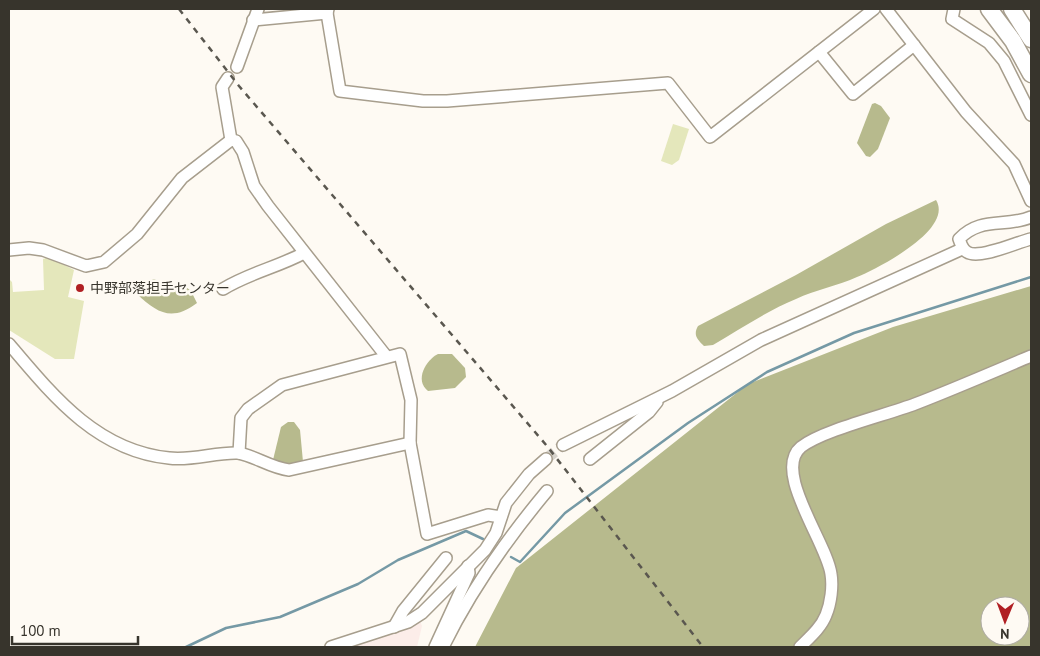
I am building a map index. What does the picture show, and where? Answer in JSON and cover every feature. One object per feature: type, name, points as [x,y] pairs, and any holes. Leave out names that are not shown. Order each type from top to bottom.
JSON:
[{"type":"highway","points":[[989,9],[1013,40],[1031,74]]},
{"type":"highway","points":[[1012,9],[1031,39]]},
{"type":"street","points":[[237,67],[258,9]]},
{"type":"street","points":[[253,20],[328,11],[340,92],[423,101],[447,101],[668,83],[710,138],[874,9]]},
{"type":"street","points":[[886,9],[966,112],[1014,164],[1031,201]]},
{"type":"street","points":[[954,9],[952,19],[989,44],[1004,61],[1031,115]]},
{"type":"street","points":[[819,52],[853,94],[914,45]]},
{"type":"street","points":[[228,78],[222,87],[231,140]]},
{"type":"street","points":[[9,250],[29,248],[43,250],[86,266],[104,262],[137,234],[182,178],[231,140]]},
{"type":"street","points":[[231,140],[236,141],[244,152],[254,186],[304,253],[386,356]]},
{"type":"street","points":[[1031,216],[1024,220],[980,224],[959,239],[962,249],[968,254],[978,254],[1031,239]]},
{"type":"street","points":[[563,445],[663,396],[761,340],[962,249]]},
{"type":"street","points":[[223,289],[251,274],[304,253]]},
{"type":"street","points":[[9,344],[46,387],[69,409],[110,442],[135,452],[172,459],[239,453],[279,469],[289,470],[410,443]]},
{"type":"street","points":[[239,453],[241,418],[248,409],[282,385],[386,356],[400,354],[411,400],[410,443],[427,534],[488,515],[501,517]]},
{"type":"street","points":[[800,647],[816,630],[826,615],[831,593],[831,573],[826,555],[792,474],[793,459],[800,448],[820,437],[916,404],[1031,356]]},
{"type":"street","points":[[590,459],[649,412],[663,396]]},
{"type":"street","points":[[331,647],[408,622],[422,613],[485,550],[496,533],[506,503],[516,488],[546,459]]},
{"type":"street","points":[[443,647],[482,576],[511,534],[547,491]]},
{"type":"street","points":[[394,627],[403,612],[446,558]]},
{"type":"street","points":[[435,647],[469,573],[468,566]]},
{"type":"shaded area","points":[[420,621],[422,626],[417,647],[347,647],[403,629]]},
{"type":"green space","points":[[875,103],[881,106],[890,118],[878,149],[870,157],[866,156],[857,143],[872,104]]},
{"type":"green space","points":[[673,124],[689,129],[679,160],[672,165],[661,161]]},
{"type":"green space","points":[[936,200],[939,211],[934,223],[925,235],[912,246],[881,265],[849,280],[785,304],[713,345],[704,346],[698,339],[696,332],[698,326],[796,275],[886,224]]},
{"type":"green space","points":[[49,257],[74,270],[68,297],[84,301],[74,359],[55,359],[9,330],[9,279],[12,282],[13,292],[44,290],[43,259]]},
{"type":"green space","points":[[154,279],[165,284],[182,284],[191,291],[197,303],[188,309],[172,314],[158,310],[137,294],[144,283]]},
{"type":"green space","points":[[1031,286],[1031,647],[475,647],[516,568],[748,384],[893,327]]},
{"type":"green space","points":[[438,354],[452,354],[465,368],[466,377],[455,388],[428,391],[422,381],[423,371],[429,361]]},
{"type":"green space","points":[[288,422],[294,422],[300,430],[303,462],[279,467],[273,460],[281,427]]},
{"type":"waterway","points":[[511,557],[520,562],[565,513],[688,423],[767,372],[854,333],[1031,277]]},
{"type":"waterway","points":[[186,647],[226,628],[280,617],[358,584],[398,560],[466,531],[483,539]]},
{"type":"tunnel","points":[[546,459],[563,445]]},
{"type":"railway","points":[[179,9],[239,86],[547,446],[703,647]]},
{"type":"place","name":"中野部落担手センター","points":[[80,288]]}]
